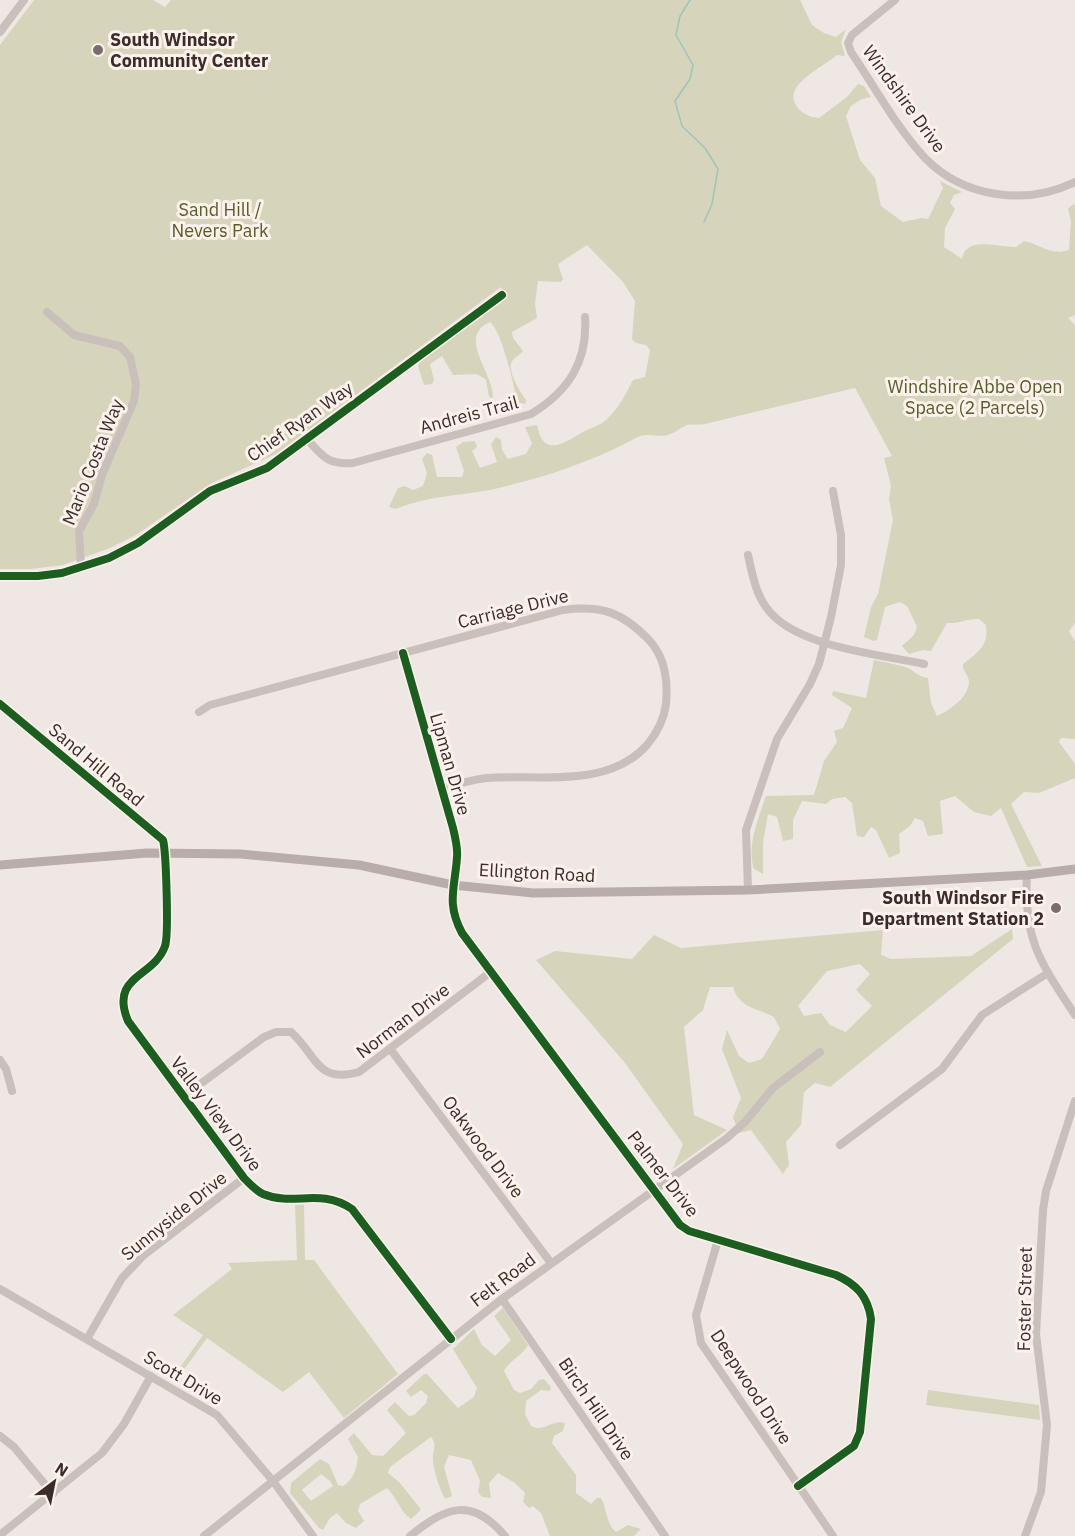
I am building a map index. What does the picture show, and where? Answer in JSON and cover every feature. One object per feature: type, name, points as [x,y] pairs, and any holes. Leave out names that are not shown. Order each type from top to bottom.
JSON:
[{"type":"main road","name":"Ellington Road","points":[[0,865],[163,853],[297,858],[359,865],[453,885],[533,893],[748,890],[1027,875],[1075,869]]},
{"type":"street","points":[[0,32],[24,0]]},
{"type":"street","points":[[878,0],[885,7],[895,0]]},
{"type":"street","name":"Windshire Drive","points":[[885,7],[852,35],[848,43],[851,52],[925,158],[956,182],[985,192],[1012,196],[1030,195],[1075,183]]},
{"type":"street","name":"Chief Ryan Way","points":[[0,576],[38,576],[81,568],[138,543],[210,491],[267,468],[502,295]]},
{"type":"street","name":"Mario Costa Way","points":[[47,312],[74,335],[120,346],[130,357],[136,384],[134,401],[102,475],[94,504],[79,531],[81,568]]},
{"type":"street","name":"Andreis Trail","points":[[307,439],[322,456],[338,464],[353,463],[531,414],[549,403],[566,387],[578,368],[586,336],[585,317]]},
{"type":"street","points":[[748,890],[746,830],[766,765],[777,740],[810,684],[825,642],[841,565],[841,535],[833,491]]},
{"type":"street","points":[[748,555],[755,584],[765,607],[781,624],[799,635],[924,664]]},
{"type":"street","name":"Carriage Drive","points":[[199,712],[210,705],[563,610],[586,607],[612,612],[634,624],[654,645],[664,668],[667,692],[665,714],[656,735],[638,755],[612,770],[583,776],[486,778],[442,789]]},
{"type":"street","name":"Lipman Drive","points":[[403,653],[442,789],[458,855],[453,885]]},
{"type":"street","name":"Sand Hill Road","points":[[2,709],[155,834],[158,848],[163,853]]},
{"type":"street","name":"Valley View Drive","points":[[163,853],[166,943],[158,958],[129,982],[122,1007],[128,1021],[244,1179],[261,1193],[276,1198],[337,1199],[352,1209],[451,1339]]},
{"type":"street","points":[[1027,875],[1028,929],[1048,973],[1075,1015]]},
{"type":"street","name":"Palmer Drive","points":[[453,885],[451,902],[454,918],[462,933],[680,1225],[689,1232],[836,1275],[853,1283],[869,1306],[871,1319],[860,1432],[854,1446],[798,1486]]},
{"type":"street","name":"Norman Drive","points":[[184,1096],[264,1036],[276,1032],[291,1032],[317,1065],[326,1072],[341,1077],[358,1072],[391,1050],[492,971]]},
{"type":"street","points":[[840,1145],[942,1070],[982,1015],[1048,973]]},
{"type":"street","name":"Oakwood Drive","points":[[391,1050],[551,1263]]},
{"type":"street","name":"Felt Road","points":[[204,1536],[502,1299],[727,1138],[745,1122],[773,1088],[820,1052]]},
{"type":"street","points":[[0,1060],[6,1070],[12,1091]]},
{"type":"street","name":"Foster Street","points":[[1025,1536],[1041,1492],[1047,1425],[1036,1334],[1043,1210],[1046,1191],[1075,1101]]},
{"type":"street","name":"Sunnyside Drive","points":[[87,1339],[122,1278],[144,1255],[244,1179]]},
{"type":"street","name":"Deepwood Drive","points":[[718,1240],[696,1316],[701,1343],[832,1536]]},
{"type":"street","name":"Scott Drive","points":[[0,1289],[217,1415],[273,1482],[313,1536]]},
{"type":"street","name":"Birch Hill Drive","points":[[502,1299],[665,1536]]},
{"type":"street","points":[[0,1535],[102,1453],[124,1424],[151,1376]]},
{"type":"street","points":[[0,1436],[14,1447],[53,1494]]},
{"type":"street","points":[[410,1536],[432,1518],[450,1510],[473,1511],[491,1520],[505,1536]]},
{"type":"green space","points":[[34,0],[153,0],[165,7],[171,0],[800,0],[812,25],[824,33],[836,37],[846,29],[841,42],[845,56],[837,55],[806,78],[794,92],[794,100],[802,112],[819,118],[847,97],[858,84],[864,86],[871,97],[862,99],[851,106],[846,116],[860,160],[875,178],[881,206],[903,222],[921,218],[928,219],[943,188],[940,181],[962,192],[954,195],[950,203],[955,209],[945,228],[944,247],[962,259],[970,247],[984,244],[1016,247],[1024,241],[1057,252],[1069,250],[1071,221],[1068,209],[1073,204],[1075,206],[1075,315],[1068,318],[1075,325],[1075,623],[1069,631],[1075,642],[1075,739],[1061,738],[1059,742],[1075,764],[1075,778],[1039,793],[1024,792],[1011,804],[1042,866],[1027,867],[1001,808],[991,816],[974,812],[955,796],[940,801],[943,834],[928,836],[923,821],[915,818],[910,826],[899,834],[900,853],[889,858],[876,830],[871,827],[864,837],[857,836],[852,803],[845,797],[832,799],[826,804],[802,801],[793,820],[793,839],[783,841],[777,817],[768,814],[763,843],[763,874],[754,869],[752,842],[766,796],[814,795],[824,761],[837,742],[834,731],[843,728],[852,708],[832,695],[833,691],[866,698],[874,660],[894,664],[928,678],[931,703],[937,716],[953,707],[962,698],[969,682],[963,664],[981,648],[986,638],[986,625],[979,619],[947,623],[931,651],[923,650],[909,654],[902,646],[914,635],[917,627],[907,606],[900,602],[885,607],[877,640],[864,637],[871,607],[878,594],[893,520],[889,499],[891,486],[884,458],[892,456],[855,388],[705,424],[687,425],[662,436],[639,436],[604,454],[570,467],[504,487],[431,499],[396,509],[389,507],[398,488],[405,486],[413,490],[423,486],[427,473],[422,459],[427,453],[432,455],[437,477],[462,477],[464,471],[456,447],[463,442],[475,441],[477,447],[472,451],[480,468],[497,462],[491,444],[496,437],[501,440],[502,450],[508,459],[526,454],[532,443],[525,427],[537,425],[545,443],[558,445],[605,421],[620,404],[633,380],[645,377],[650,350],[646,345],[636,343],[632,339],[635,301],[623,282],[587,245],[558,264],[563,279],[561,282],[538,281],[535,304],[537,318],[512,332],[513,338],[523,351],[513,360],[511,369],[526,400],[525,404],[517,402],[503,347],[490,322],[480,329],[476,337],[476,346],[492,388],[493,398],[489,397],[486,380],[477,374],[453,375],[442,356],[430,364],[434,380],[432,384],[424,385],[418,366],[423,357],[468,325],[503,292],[501,287],[276,454],[210,484],[136,535],[110,548],[63,565],[31,569],[0,569],[0,45]]},
{"type":"green space","points":[[1012,929],[1013,939],[830,1087],[815,1083],[804,1092],[801,1125],[786,1142],[789,1165],[783,1174],[751,1130],[739,1133],[733,1117],[741,1098],[722,1049],[727,1030],[739,1056],[749,1063],[762,1059],[780,1029],[774,1017],[744,1003],[733,987],[710,987],[703,1010],[684,1027],[694,1115],[727,1130],[673,1169],[683,1144],[625,1063],[536,960],[555,951],[632,959],[654,935],[681,948],[883,930],[881,955],[891,959],[971,956]],"holes":[[[860,964],[870,974],[856,990],[872,1006],[846,1032],[830,1025],[821,1013],[804,1016],[798,1006],[827,971]]]},
{"type":"green space","points":[[295,1205],[304,1205],[305,1260],[314,1260],[398,1374],[344,1418],[309,1372],[283,1392],[207,1338],[175,1382],[171,1380],[203,1335],[173,1315],[232,1269],[228,1263],[297,1260]]},
{"type":"green space","points":[[503,1308],[528,1345],[504,1371],[514,1390],[520,1393],[531,1389],[539,1380],[544,1379],[551,1387],[550,1391],[541,1390],[526,1401],[525,1414],[531,1426],[536,1428],[560,1422],[565,1423],[563,1431],[554,1436],[552,1443],[576,1475],[576,1493],[591,1504],[597,1498],[601,1498],[610,1525],[616,1532],[628,1525],[641,1529],[634,1536],[550,1536],[541,1513],[533,1506],[529,1508],[523,1502],[525,1493],[515,1483],[498,1473],[489,1483],[491,1498],[482,1497],[478,1492],[480,1481],[471,1460],[449,1455],[444,1467],[452,1496],[445,1499],[435,1471],[434,1445],[431,1437],[390,1467],[388,1473],[400,1483],[420,1508],[420,1511],[411,1519],[404,1513],[387,1488],[360,1504],[358,1511],[364,1521],[356,1528],[346,1523],[337,1513],[330,1518],[323,1530],[319,1528],[290,1493],[291,1483],[320,1459],[329,1464],[338,1485],[343,1486],[347,1483],[354,1474],[358,1457],[348,1439],[354,1433],[372,1455],[383,1456],[406,1433],[387,1410],[395,1402],[409,1416],[414,1415],[426,1403],[428,1396],[421,1390],[411,1397],[406,1391],[424,1374],[427,1374],[458,1408],[474,1397],[477,1388],[453,1349],[474,1329],[482,1345],[495,1356],[511,1340],[494,1316]],"holes":[[[321,1474],[333,1486],[311,1501],[302,1490]]]},
{"type":"green space","points":[[928,1390],[1039,1405],[1040,1420],[926,1405]]},
{"type":"waterway","points":[[690,0],[680,16],[676,35],[693,65],[690,79],[675,101],[682,126],[705,148],[718,169],[712,204],[704,222]]},
{"type":"cycle path","points":[[0,576],[38,576],[62,573],[109,558],[138,543],[210,491],[267,468],[502,295]]},
{"type":"cycle path","points":[[403,653],[453,828],[457,854],[453,904],[462,933],[680,1225],[689,1231],[836,1275],[849,1282],[864,1297],[871,1319],[860,1432],[854,1446],[798,1486]]},
{"type":"cycle path","points":[[0,704],[163,840],[167,893],[165,946],[152,965],[128,985],[124,994],[128,1021],[251,1185],[260,1193],[274,1197],[329,1199],[352,1209],[451,1339]]},
{"type":"place","name":"South Windsor Community Center","points":[[98,50]]},
{"type":"place","name":"South Windsor Fire Department Station 2","points":[[1056,908]]},
{"type":"park label","name":"Sand Hill / Nevers Park","points":[[220,220]]},
{"type":"park label","name":"Windshire Abbe Open Space (2 Parcels)","points":[[975,397]]}]
